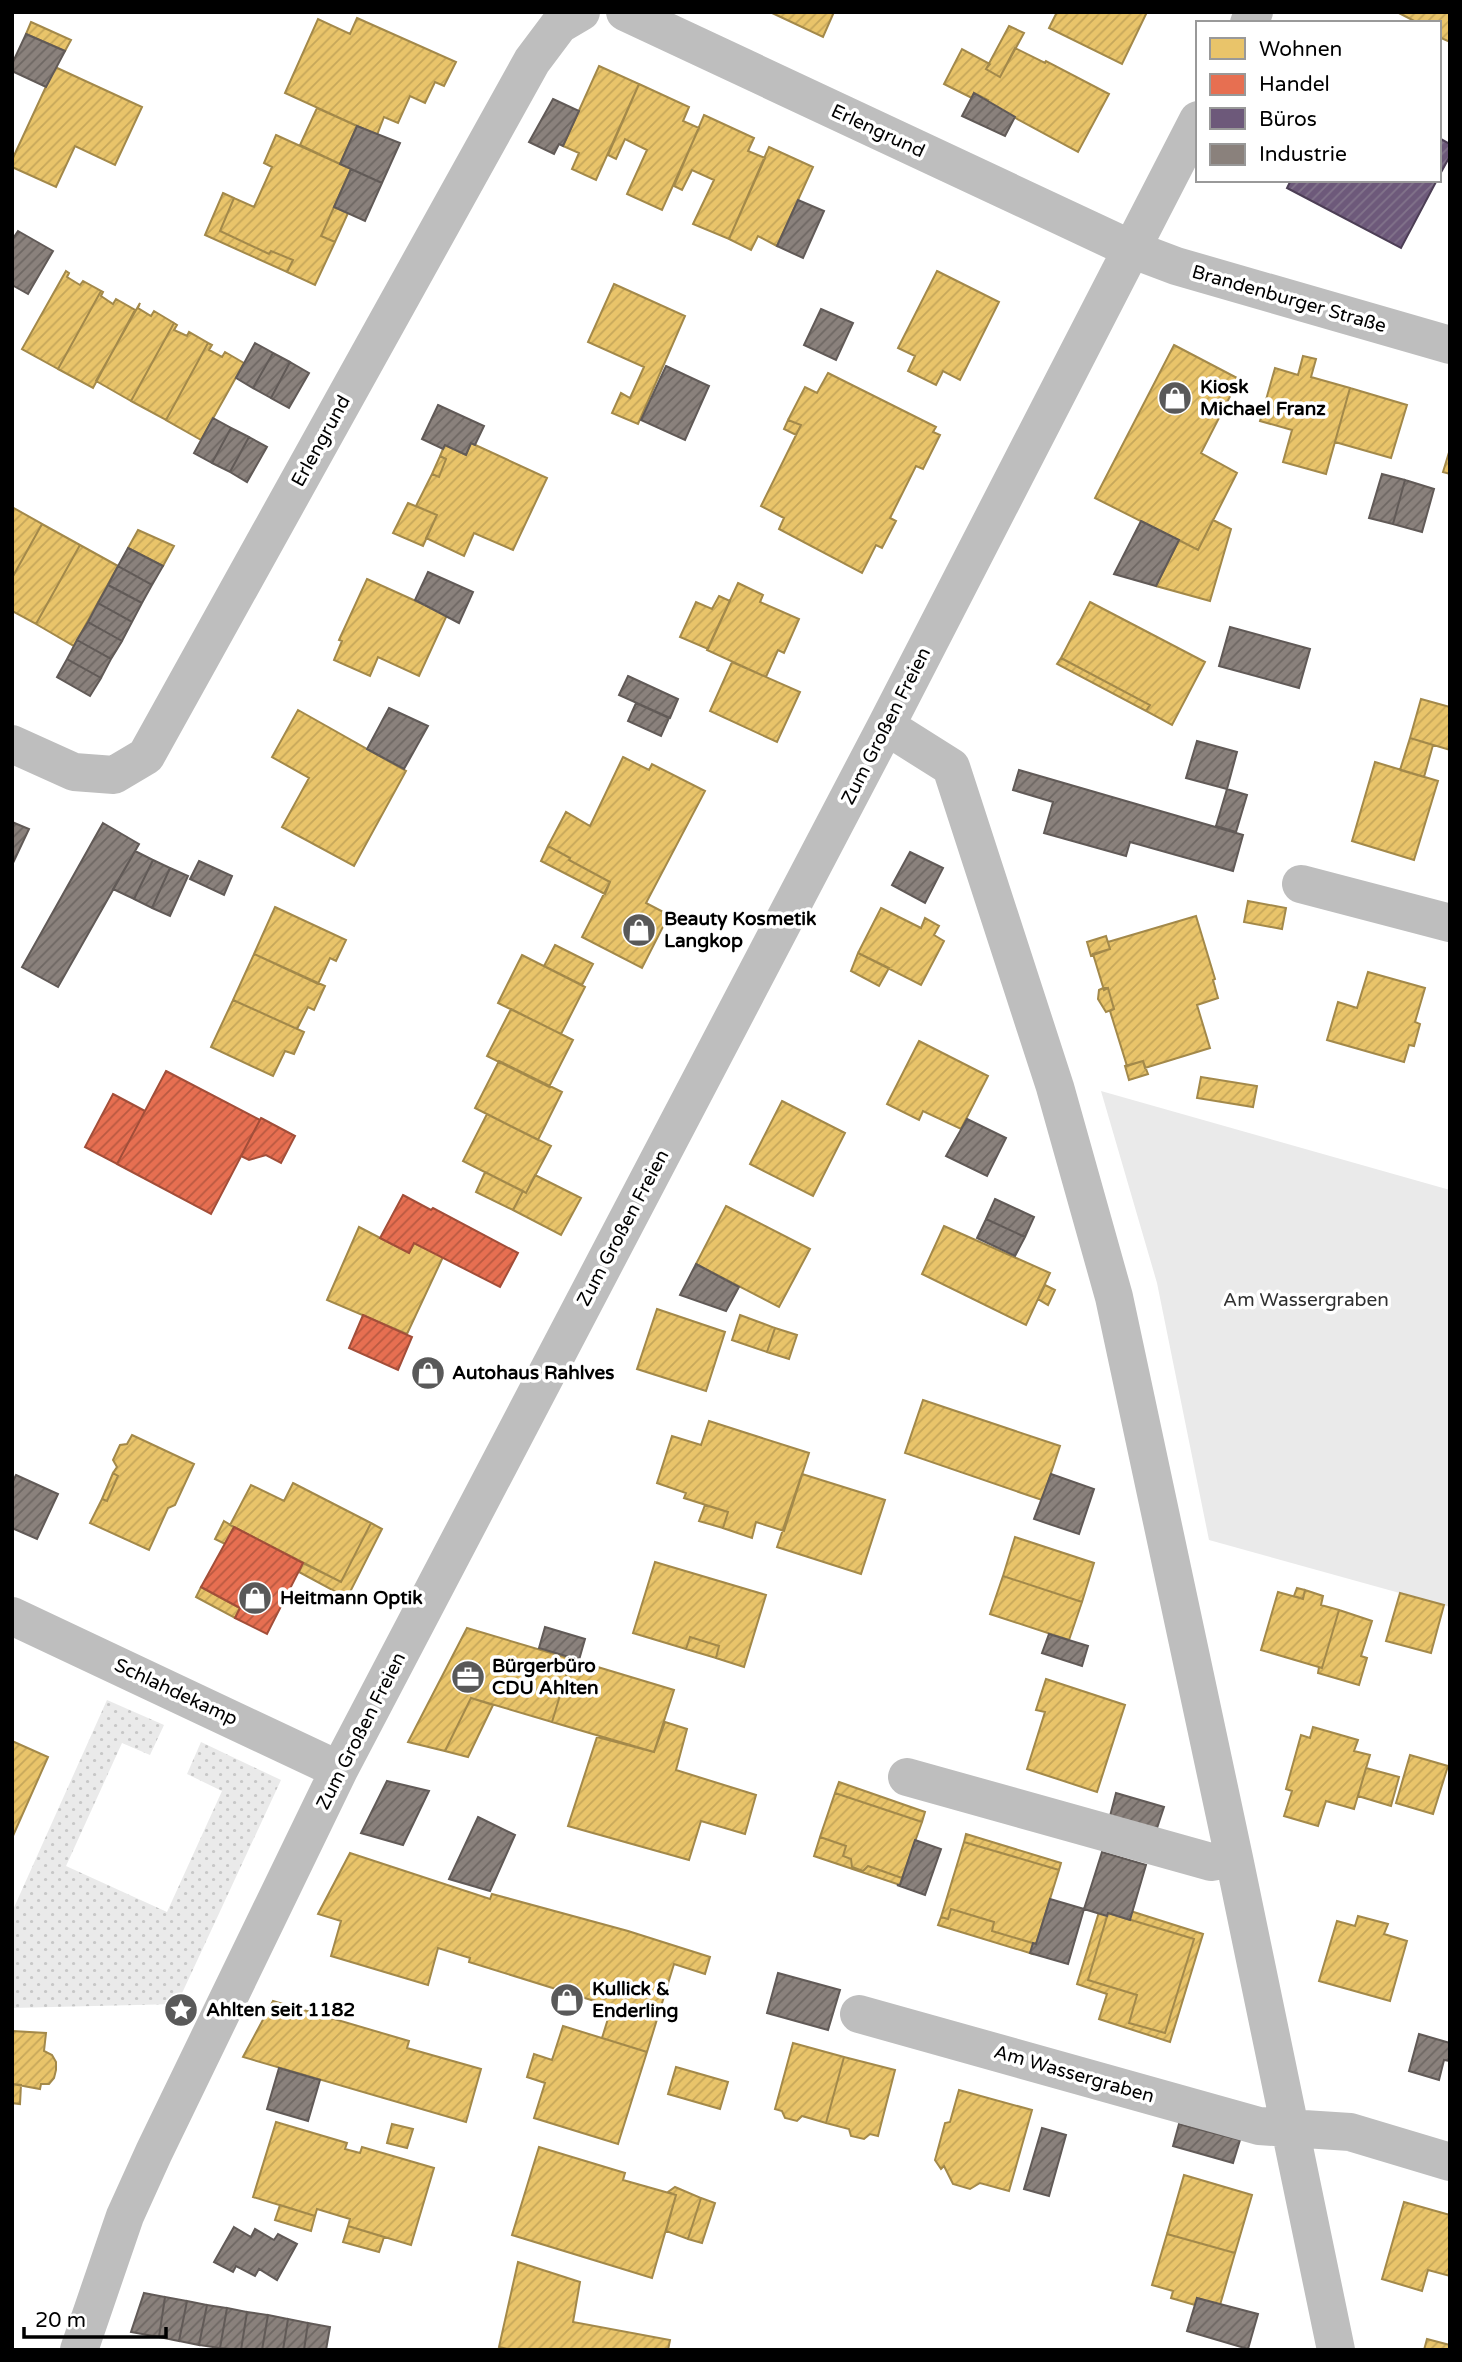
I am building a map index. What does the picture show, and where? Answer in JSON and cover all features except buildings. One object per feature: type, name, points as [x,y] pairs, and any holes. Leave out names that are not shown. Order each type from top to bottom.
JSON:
[{"type":"street","name":"Erlengrund","points":[[12,744],[74,772],[114,775],[146,756],[532,61],[559,25],[581,12]]},
{"type":"street","name":"Erlengrund","points":[[625,12],[1130,249]]},
{"type":"street","name":"Zum Großen Freien","points":[[79,2350],[105,2270],[154,2152],[339,1770],[886,726],[1196,124]]},
{"type":"street","name":"Brandenburger Straße","points":[[1130,249],[1176,266],[1450,345]]},
{"type":"street","points":[[886,726],[951,767],[1055,1087],[1114,1297],[1336,2350]]},
{"type":"street","points":[[1300,884],[1450,923]]},
{"type":"street","name":"Schlahdekamp","points":[[12,1616],[339,1770]]},
{"type":"street","points":[[907,1777],[1211,1862],[1234,1858]]},
{"type":"street","name":"Am Wassergraben","points":[[859,2014],[1259,2126],[1350,2132],[1450,2162]]},
{"type":"green space","name":"Am Wassergraben","points":[[1101,1091],[1450,1190],[1450,1607],[1209,1540],[1157,1283]]},
{"type":"green space","points":[[107,1700],[164,1725],[150,1755],[122,1743],[66,1866],[167,1912],[222,1791],[187,1774],[201,1742],[281,1780],[177,2004],[12,2008],[12,1912]]},
{"type":"place","name":"Kiosk Michael Franz","points":[[1175,398]]},
{"type":"place","name":"Beauty Kosmetik Langkop","points":[[639,930]]},
{"type":"place","name":"Autohaus Rahlves","points":[[428,1373]]},
{"type":"place","name":"Heitmann Optik","points":[[255,1598]]},
{"type":"place","name":"Bürgerbüro CDU Ahlten","points":[[468,1677]]},
{"type":"place","name":"Kullick & Enderling","points":[[567,2000]]},
{"type":"place","name":"Ahlten seit 1182","points":[[181,2010]]}]
